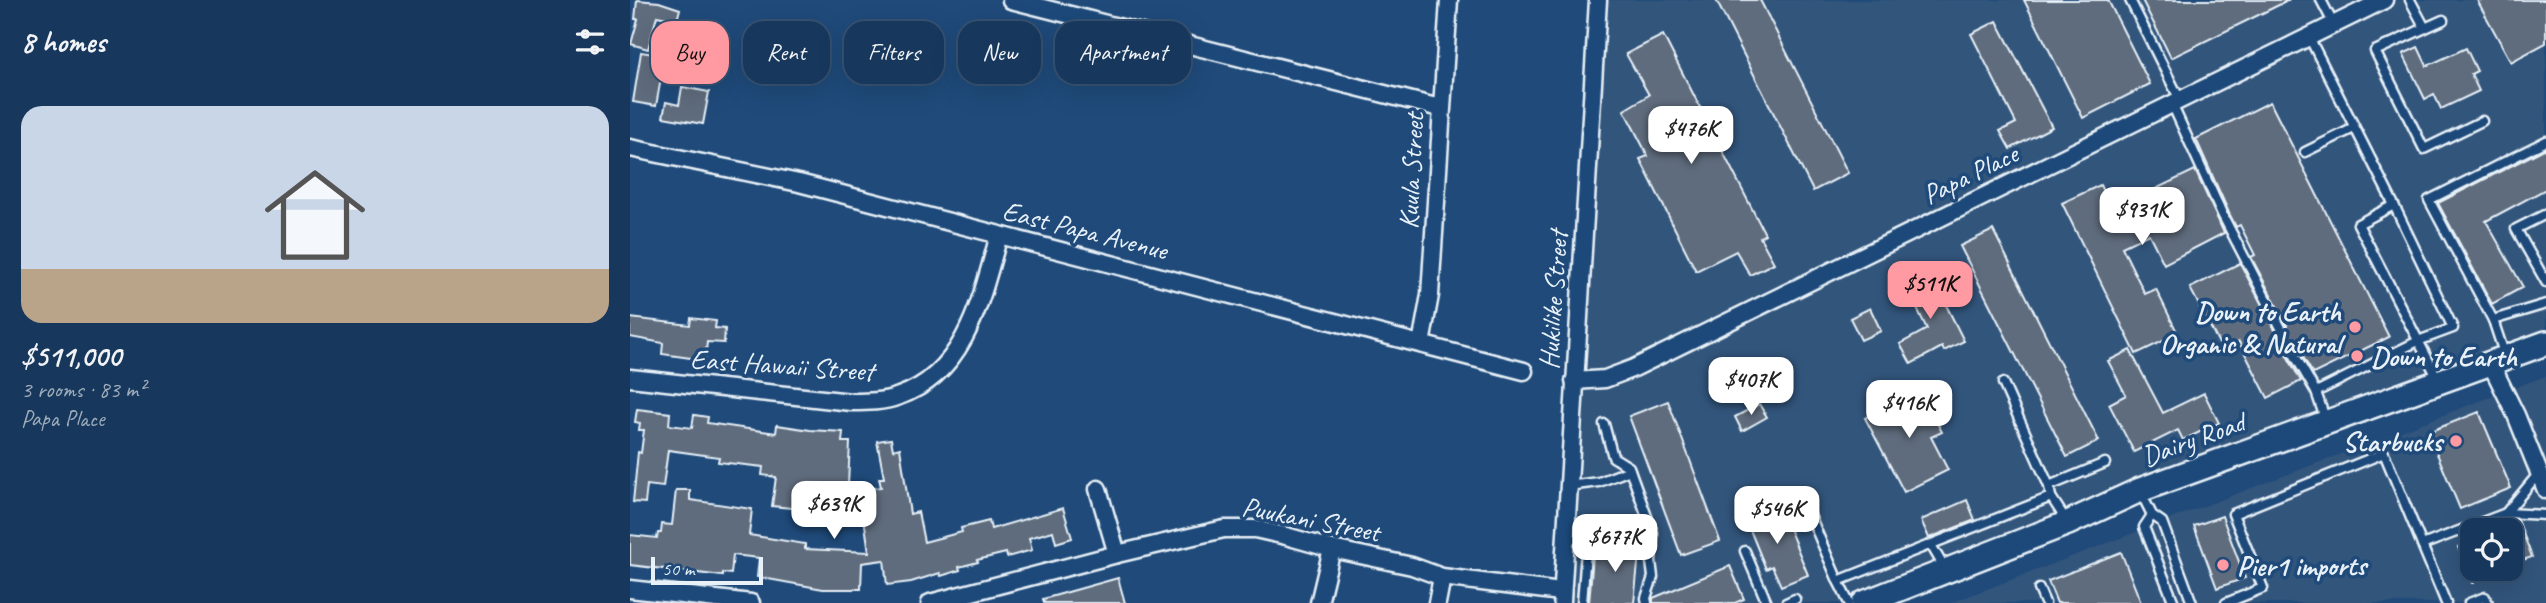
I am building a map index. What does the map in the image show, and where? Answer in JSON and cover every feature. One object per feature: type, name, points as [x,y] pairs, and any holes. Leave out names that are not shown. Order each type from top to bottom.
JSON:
[{"type":"main road","name":"Dairy Road","points":[[1864,603],[2068,523],[2140,490],[2546,343]]},
{"type":"street","points":[[1011,0],[1440,108]]},
{"type":"street","name":"Kuula Street","points":[[1421,344],[1430,295],[1449,0]]},
{"type":"street","name":"Hukilike Street","points":[[1561,598],[1598,0]]},
{"type":"street","name":"Papa Place","points":[[1574,381],[1605,379],[1634,368],[2384,0]]},
{"type":"street","name":"East Papa Avenue","points":[[630,148],[799,183],[1524,371]]},
{"type":"street","name":"East Hawaii Street","points":[[630,378],[851,402],[898,397],[925,384],[946,366],[969,329],[981,301],[999,235]]},
{"type":"street","points":[[2498,360],[2516,415],[2546,490]]},
{"type":"street","points":[[1098,489],[1117,554]]},
{"type":"street","name":"Puukani Street","points":[[930,603],[1223,529],[1255,529],[1412,566],[1442,577],[1561,598]]},
{"type":"street","points":[[1319,603],[1332,549]]},
{"type":"street","points":[[1437,603],[1442,577]]},
{"type":"street","points":[[630,589],[751,603]]},
{"type":"lane","points":[[2130,0],[2223,216],[2281,328]]},
{"type":"lane","points":[[2321,0],[2334,25]]},
{"type":"lane","points":[[2410,0],[2425,28]]},
{"type":"lane","points":[[2443,20],[2375,51],[2424,149],[2482,121]]},
{"type":"lane","points":[[2309,37],[2453,328],[2418,341],[2316,392]]},
{"type":"lane","points":[[2305,152],[2354,128]]},
{"type":"lane","points":[[2498,360],[2493,320],[2429,200],[2546,141]]},
{"type":"lane","points":[[2393,205],[2358,224],[2439,382]]},
{"type":"lane","points":[[2546,214],[2516,229],[2546,282]]},
{"type":"lane","points":[[2493,320],[2546,304]]},
{"type":"lane","points":[[2291,349],[2316,392],[2326,423]]},
{"type":"lane","points":[[2003,383],[2049,486],[2051,497],[2068,523]]},
{"type":"lane","points":[[1604,424],[1613,457],[1630,470],[1653,533],[1653,577],[1647,603]]},
{"type":"lane","points":[[2226,603],[2263,589],[2233,514],[2384,453],[2446,603]]},
{"type":"lane","points":[[2049,486],[2105,463]]},
{"type":"lane","points":[[1568,486],[1598,482],[1630,470]]},
{"type":"lane","points":[[2505,514],[2539,473]]},
{"type":"lane","points":[[2140,490],[2152,515],[2162,522],[2192,603]]},
{"type":"lane","points":[[1838,582],[2051,497]]},
{"type":"lane","points":[[1806,506],[1849,603]]},
{"type":"lane","points":[[2422,545],[2505,514],[2546,515]]},
{"type":"lane","points":[[2152,515],[2144,527],[2174,603]]},
{"type":"lane","points":[[1565,538],[1587,539],[1582,603]]},
{"type":"lane","points":[[1931,545],[1946,572]]},
{"type":"lane","points":[[1745,551],[1767,603]]},
{"type":"lane","points":[[2039,589],[2045,603]]},
{"type":"lane","points":[[2469,603],[2486,597],[2488,603]]},
{"type":"lane","points":[[1786,603],[1795,599]]},
{"type":"shaded area","points":[[1598,0],[2546,0],[2546,330],[2479,354],[1864,603],[1561,603]]},
{"type":"shaded area","points":[[2546,376],[2546,603],[1950,603]]},
{"type":"building","points":[[637,0],[659,2],[680,9],[677,20],[657,16],[656,21],[651,21],[648,49],[631,44],[638,19],[635,19]]},
{"type":"building","points":[[1716,0],[1760,0],[1848,173],[1813,191]]},
{"type":"building","points":[[2024,0],[2108,0],[2150,84],[2083,118]]},
{"type":"building","points":[[2142,0],[2289,0],[2171,58]]},
{"type":"building","points":[[2477,0],[2546,0],[2546,43],[2511,62]]},
{"type":"building","points":[[1997,21],[2052,127],[2010,149],[2000,131],[2016,123],[1971,34]]},
{"type":"building","points":[[1663,35],[1765,234],[1760,237],[1774,263],[1750,275],[1736,251],[1696,271],[1640,159],[1648,156],[1624,110],[1649,95],[1626,54]]},
{"type":"building","points":[[2418,47],[2427,66],[2466,48],[2477,71],[2471,74],[2479,91],[2441,109],[2434,94],[2425,99],[2403,54]]},
{"type":"building","points":[[641,52],[651,54],[651,84],[660,84],[656,106],[633,102]]},
{"type":"building","points":[[682,87],[709,92],[703,124],[663,117],[666,102],[679,105]]},
{"type":"building","points":[[2270,102],[2389,337],[2313,374],[2296,345],[2288,343],[2285,352],[2301,381],[2268,398],[2239,342],[2223,351],[2190,288],[2240,263],[2276,332],[2281,334],[2287,331],[2287,325],[2251,257],[2255,255],[2240,225],[2236,227],[2196,139]]},
{"type":"building","points":[[2546,148],[2546,189],[2486,221],[2523,287],[2492,304],[2438,203]]},
{"type":"building","points":[[2195,170],[2224,233],[2164,264],[2149,234],[2122,247],[2145,294],[2156,289],[2178,334],[2136,354],[2062,203],[2100,185],[2112,210]]},
{"type":"building","points":[[1993,230],[2099,441],[2067,457],[1960,246]]},
{"type":"building","points":[[1931,275],[1964,341],[1944,351],[1942,347],[1911,364],[1900,344],[1927,329],[1915,304],[1908,307],[1900,291]]},
{"type":"building","points":[[1870,308],[1881,331],[1861,340],[1850,318]]},
{"type":"building","points":[[630,318],[690,325],[691,318],[716,321],[715,328],[725,329],[724,343],[707,342],[705,360],[662,354],[663,343],[630,337]]},
{"type":"building","points":[[2130,350],[2163,413],[2204,393],[2219,423],[2183,440],[2178,430],[2134,452],[2109,404],[2126,395],[2108,361]]},
{"type":"building","points":[[1920,390],[1942,432],[1931,437],[1948,470],[1904,492],[1865,418]]},
{"type":"building","points":[[1668,401],[1720,541],[1681,555],[1629,416]]},
{"type":"building","points":[[1759,404],[1767,417],[1742,431],[1735,417]]},
{"type":"building","points":[[637,409],[670,413],[669,425],[692,428],[694,415],[708,417],[707,423],[776,433],[777,425],[843,432],[842,442],[850,442],[848,485],[803,483],[801,509],[772,506],[776,477],[762,475],[763,467],[718,462],[719,457],[668,450],[663,487],[647,485],[645,503],[633,502],[638,452],[641,453],[644,430],[639,430],[640,423],[635,422]]},
{"type":"building","points":[[2479,412],[2511,488],[2460,509],[2428,432]]},
{"type":"building","points":[[891,439],[893,450],[900,448],[910,514],[918,512],[924,542],[962,532],[961,528],[989,521],[991,529],[1063,508],[1072,538],[1056,543],[1053,531],[1029,538],[1032,550],[1007,557],[1006,553],[977,560],[978,562],[941,576],[940,573],[911,582],[887,585],[884,560],[862,563],[861,589],[823,589],[757,577],[759,558],[733,555],[731,574],[723,573],[723,576],[630,565],[630,535],[657,538],[662,524],[672,525],[676,490],[690,490],[690,500],[752,509],[749,535],[805,544],[805,549],[869,552],[864,518],[871,517],[867,489],[881,487],[879,478],[884,478],[877,441]]},
{"type":"building","points":[[1967,500],[1975,520],[1929,538],[1921,520]]},
{"type":"building","points":[[1780,506],[1808,575],[1781,586],[1772,566],[1766,569],[1746,520]]},
{"type":"building","points":[[2222,516],[2245,578],[2217,588],[2194,526]]},
{"type":"building","points":[[2523,533],[2532,557],[2523,560]]},
{"type":"building","points":[[1607,541],[1640,544],[1634,603],[1589,603],[1593,555],[1605,556]]},
{"type":"building","points":[[2121,552],[2141,603],[2057,603],[2048,581]]},
{"type":"building","points":[[1730,566],[1744,599],[1735,603],[1653,603],[1653,598]]},
{"type":"building","points":[[1118,578],[1125,603],[1044,603],[1043,599]]},
{"type":"place","name":"Down to Earth Organic & Natural","points":[[2355,327]]},
{"type":"place","name":"Down to Earth","points":[[2357,356]]},
{"type":"place","name":"Starbucks","points":[[2456,441]]},
{"type":"place","name":"Pier1 imports","points":[[2223,565]]}]
